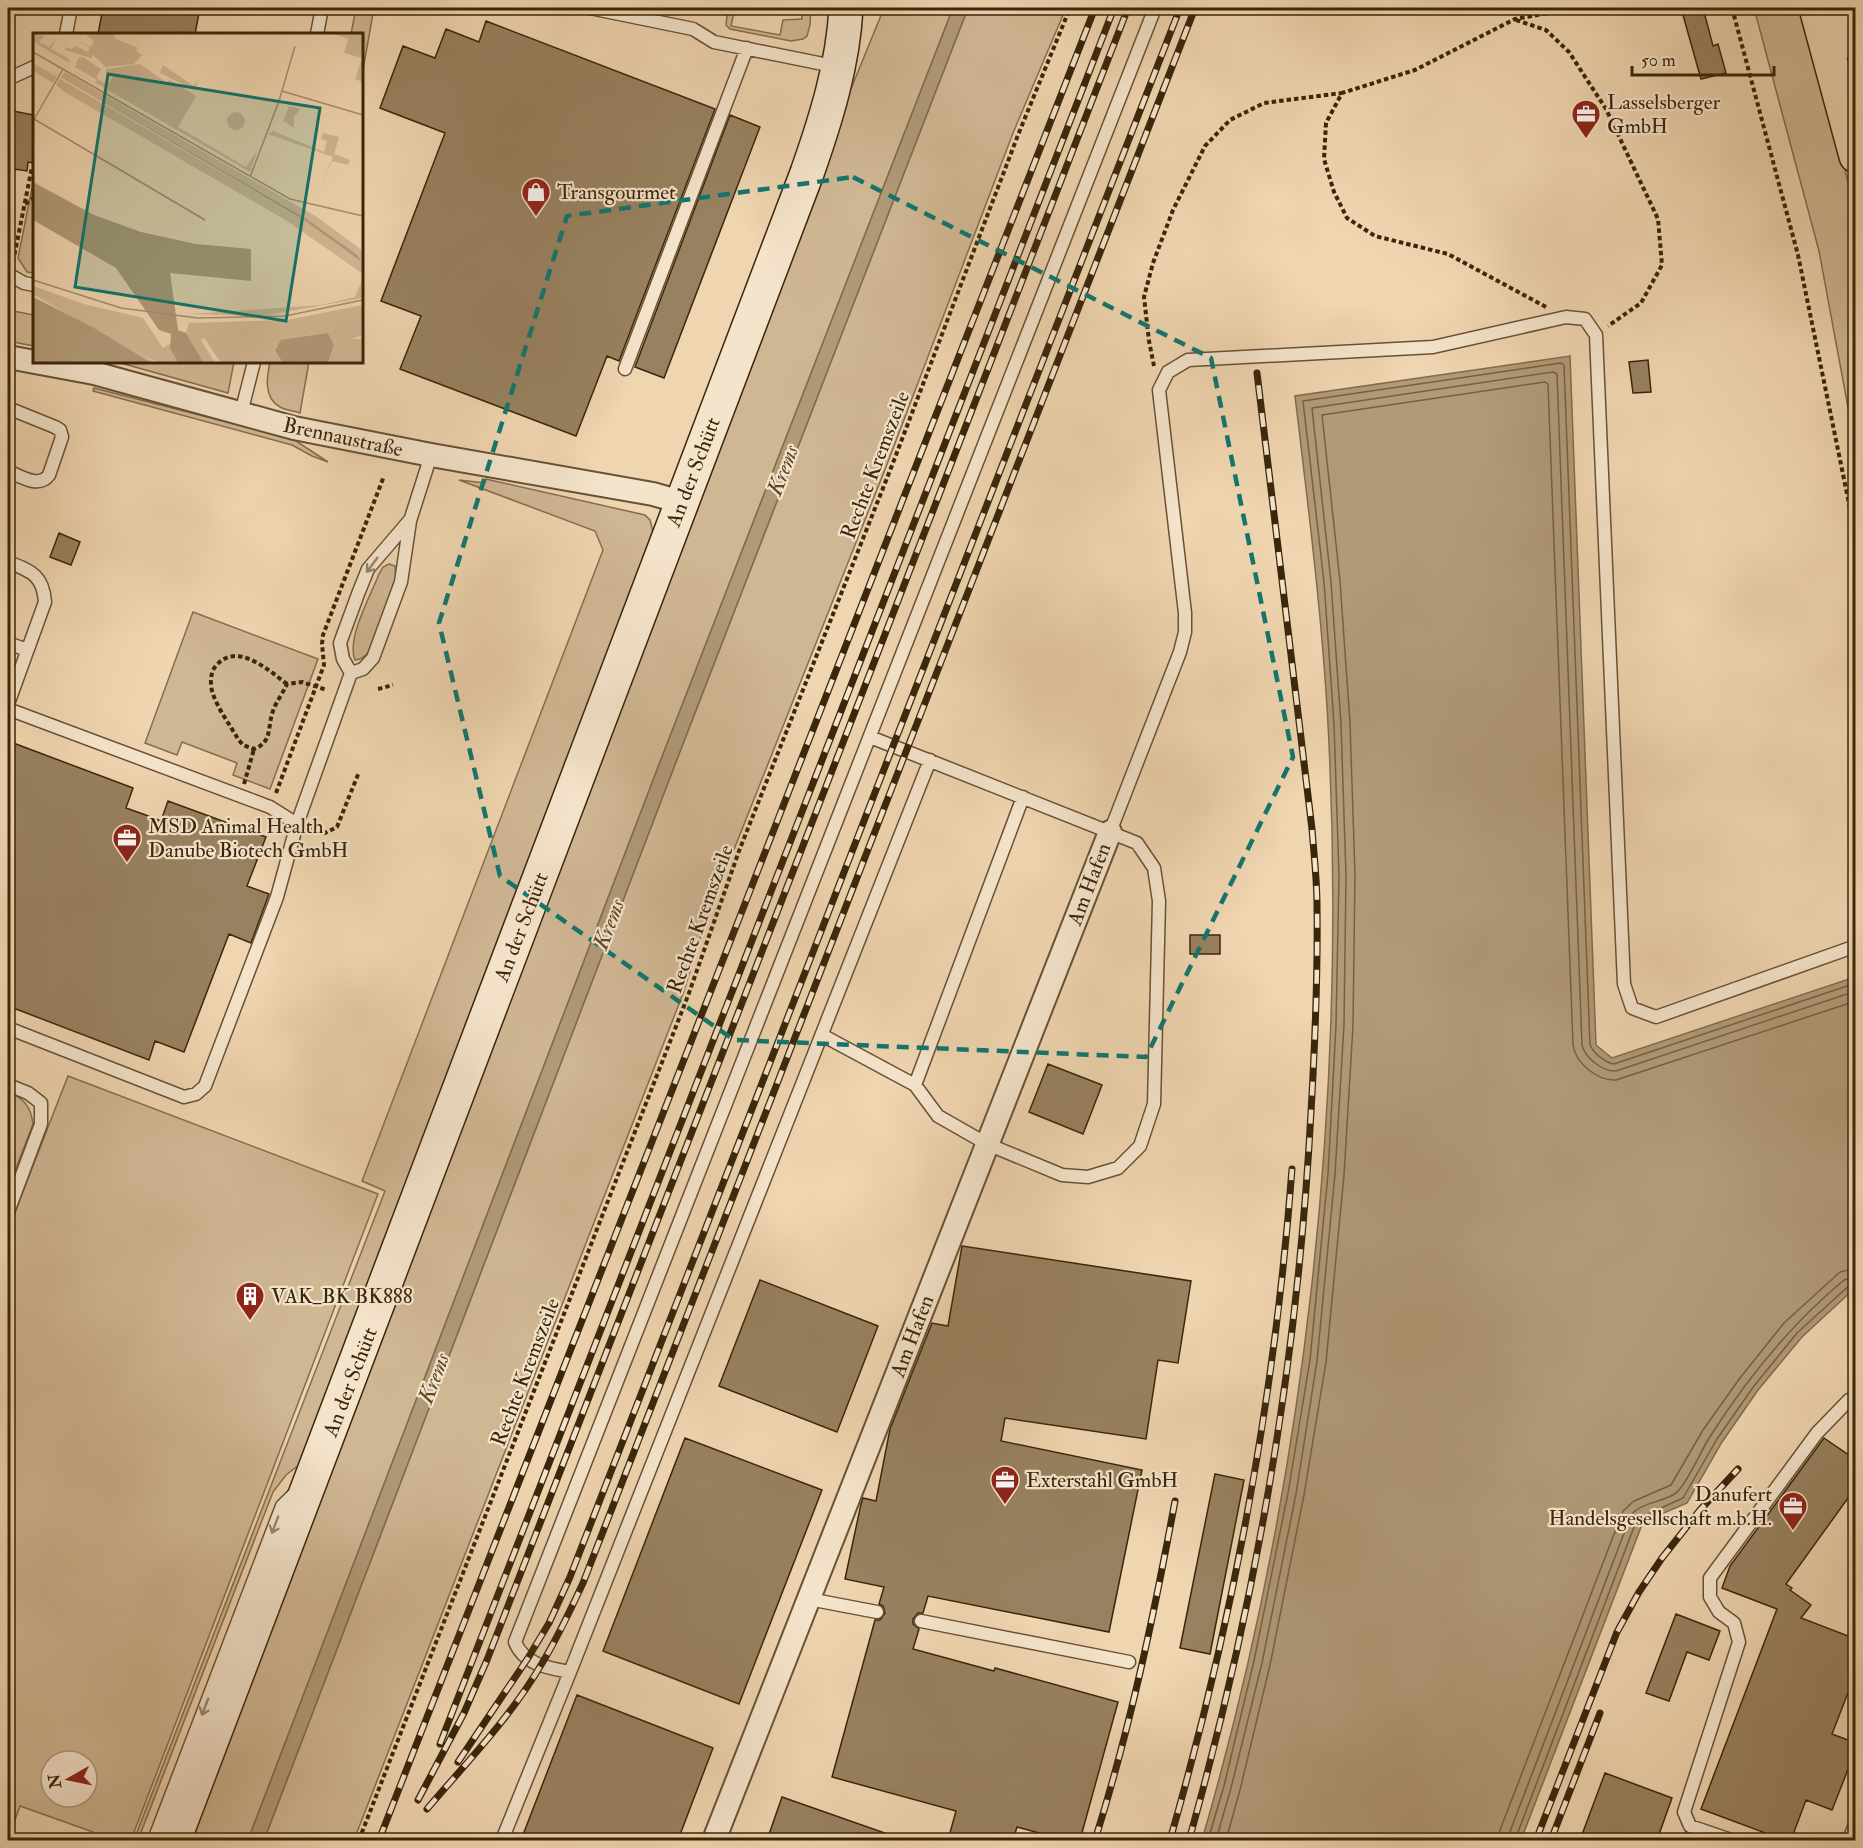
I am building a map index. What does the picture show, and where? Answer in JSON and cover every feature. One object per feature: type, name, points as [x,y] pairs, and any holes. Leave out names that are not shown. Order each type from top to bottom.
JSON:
[{"type":"highway","points":[[1816,8],[1856,156]]},
{"type":"highway","points":[[1846,8],[1856,44]]},
{"type":"street","name":"An der Schütt","points":[[174,1840],[312,1484],[820,138],[839,67],[846,8]]},
{"type":"street","name":"Brennaustraße","points":[[8,357],[33,362]]},
{"type":"street","name":"Brennaustraße","points":[[40,363],[94,373],[294,428],[653,494],[681,502]]},
{"type":"street","name":"Am Hafen","points":[[714,1840],[1110,832]]},
{"type":"lane","points":[[66,33],[71,8]]},
{"type":"lane","points":[[317,33],[322,8]]},
{"type":"lane","points":[[590,8],[693,29],[714,42],[839,67]]},
{"type":"lane","points":[[570,1672],[541,1667],[519,1652],[515,1642],[1155,8]]},
{"type":"lane","points":[[625,369],[747,48]]},
{"type":"lane","points":[[8,79],[33,68]]},
{"type":"lane","points":[[9,274],[24,283],[33,285]]},
{"type":"lane","points":[[1110,832],[1180,652],[1185,633],[1185,613],[1159,390],[1168,372],[1188,360],[1433,347],[1566,317],[1585,319],[1596,336],[1624,984],[1632,1008],[1656,1017],[1856,946]]},
{"type":"lane","points":[[241,413],[254,363]]},
{"type":"lane","points":[[8,408],[55,427],[60,430],[62,436],[49,475],[45,480],[33,481],[8,471]]},
{"type":"lane","points":[[351,673],[363,669],[373,657],[401,582],[410,520],[431,455]]},
{"type":"lane","points":[[8,1028],[184,1097],[196,1094],[205,1086],[277,897],[297,824],[351,673],[343,659],[340,643],[368,569],[410,520]]},
{"type":"lane","points":[[8,562],[27,569],[37,577],[44,588],[45,602],[8,704]]},
{"type":"lane","points":[[8,643],[27,650]]},
{"type":"lane","points":[[8,709],[270,807],[297,824]]},
{"type":"lane","points":[[822,1035],[915,1085],[938,1116],[987,1144],[1062,1174],[1088,1177],[1118,1168],[1140,1146],[1154,1104],[1159,901],[1154,868],[1137,843],[870,737]]},
{"type":"lane","points":[[502,1840],[930,760]]},
{"type":"lane","points":[[915,1085],[1023,797]]},
{"type":"lane","points":[[8,1085],[28,1093],[41,1103],[41,1124],[8,1212]]},
{"type":"lane","points":[[1731,1840],[1712,1837],[1690,1826],[1684,1812],[1739,1642],[1734,1623],[1719,1612],[1710,1597],[1710,1578],[1817,1433],[1849,1400],[1856,1397]]},
{"type":"lane","points":[[154,1840],[282,1506],[295,1492],[312,1484]]},
{"type":"lane","points":[[809,1599],[877,1612]]},
{"type":"lane","points":[[921,1621],[1129,1662]]},
{"type":"lane","points":[[1849,1840],[1856,1822]]},
{"type":"path","name":"Rechte Kremszeile","points":[[359,1840],[689,993],[740,851],[891,468],[1018,135],[1071,8]]},
{"type":"path","points":[[1159,390],[1149,340],[1144,297],[1153,263],[1173,210],[1205,146],[1230,120],[1264,104],[1342,93],[1415,70],[1515,19],[1576,8]]},
{"type":"path","points":[[1732,8],[1798,255],[1856,546]]},
{"type":"path","points":[[1515,19],[1546,30],[1569,52],[1606,109],[1658,219],[1662,265],[1652,284],[1641,303],[1596,336]]},
{"type":"path","points":[[1342,93],[1326,123],[1324,159],[1334,192],[1347,218],[1375,236],[1448,254],[1566,317]]},
{"type":"path","points":[[9,274],[32,167]]},
{"type":"path","points":[[24,204],[33,199]]},
{"type":"path","points":[[254,749],[243,745],[238,739],[213,694],[212,670],[223,659],[239,656],[258,663],[287,684],[302,682],[327,690]]},
{"type":"path","points":[[241,796],[254,749],[266,742],[273,711],[287,684]]},
{"type":"path","points":[[378,690],[393,685]]},
{"type":"path","points":[[297,824],[325,833],[337,827],[359,772]]},
{"type":"highlighted area","points":[[853,177],[1211,358],[1293,757],[1146,1057],[734,1040],[500,876],[439,623],[567,216]]},
{"type":"shaded area","points":[[356,8],[374,8],[363,69],[363,33],[351,33]]},
{"type":"shaded area","points":[[801,8],[811,8],[810,25],[807,36],[803,39],[791,41],[730,29],[726,25],[727,15],[734,12],[731,26],[780,35],[783,20],[802,19]]},
{"type":"shaded area","points":[[884,8],[953,8],[660,762],[248,1840],[186,1840],[835,128]]},
{"type":"shaded area","points":[[968,8],[1066,8],[1013,133],[886,467],[704,925],[684,991],[354,1840],[264,1840],[674,767]]},
{"type":"shaded area","points":[[1754,8],[1803,8],[1855,209],[1855,445],[1819,251]]},
{"type":"shaded area","points":[[33,183],[33,273],[27,272],[18,258]]},
{"type":"shaded area","points":[[8,310],[33,315],[33,346],[8,341]]},
{"type":"shaded area","points":[[121,363],[234,363],[228,393]]},
{"type":"shaded area","points":[[270,363],[309,363],[300,413],[287,410],[275,403],[269,392]]},
{"type":"shaded area","points":[[94,388],[293,439],[328,462],[292,445],[93,391]]},
{"type":"shaded area","points":[[486,479],[645,515],[650,520],[654,536],[308,1458],[286,1475],[273,1492],[138,1840],[134,1840],[385,1191],[362,1181],[603,550],[595,531],[459,480],[485,483]]},
{"type":"shaded area","points":[[389,564],[395,566],[396,580],[372,646],[365,656],[355,660],[354,641],[361,617],[379,574],[383,567]]},
{"type":"shaded area","points":[[193,612],[318,659],[270,789],[233,775],[237,763],[182,742],[177,755],[145,743]]},
{"type":"shaded area","points":[[68,1076],[378,1194],[131,1840],[91,1840],[93,1832],[20,1806],[8,1839],[8,1230]]},
{"type":"shaded area","points":[[8,1092],[26,1104],[33,1124],[8,1189]]},
{"type":"water","name":"Krems","points":[[953,8],[968,8],[674,767],[264,1840],[248,1840],[660,762]]},
{"type":"water","points":[[1570,356],[1596,1045],[1612,1058],[1855,977],[1855,1288],[1802,1337],[1758,1390],[1722,1442],[1687,1503],[1643,1522],[1521,1840],[1202,1840],[1238,1705],[1268,1567],[1293,1428],[1312,1288],[1324,1147],[1331,1005],[1333,864],[1328,724],[1310,519],[1295,396]]},
{"type":"building","points":[[103,8],[200,8],[195,33],[98,33]]},
{"type":"building","points":[[1681,8],[1703,8],[1713,46],[1718,44],[1726,73],[1701,79]]},
{"type":"building","name":"Transgourmet","points":[[486,21],[715,109],[619,361],[607,356],[576,436],[400,369],[421,316],[381,301],[445,133],[380,108],[403,46],[435,58],[446,29],[479,42]]},
{"type":"building","points":[[8,110],[33,115],[33,163],[28,162],[27,171],[8,168]]},
{"type":"building","points":[[730,115],[760,127],[664,378],[635,367]]},
{"type":"building","points":[[1648,360],[1651,392],[1633,393],[1629,362]]},
{"type":"building","points":[[59,533],[80,542],[71,565],[50,557]]},
{"type":"building","points":[[8,741],[133,788],[126,808],[161,821],[168,801],[266,837],[247,886],[269,894],[251,943],[229,934],[184,1052],[155,1041],[149,1060],[8,1006]]},
{"type":"building","points":[[1190,935],[1220,935],[1220,954],[1190,954]]},
{"type":"building","points":[[1048,1064],[1102,1085],[1083,1134],[1029,1112]]},
{"type":"building","points":[[962,1246],[1191,1281],[1178,1363],[1158,1360],[1146,1439],[1005,1418],[1001,1441],[1142,1470],[1109,1632],[928,1596],[923,1613],[918,1613],[913,1619],[913,1624],[919,1629],[913,1649],[994,1671],[995,1668],[1118,1702],[1080,1840],[1065,1840],[1017,1827],[1013,1840],[948,1840],[956,1811],[832,1777],[875,1620],[880,1620],[885,1613],[883,1606],[879,1604],[884,1587],[845,1579],[861,1504],[863,1498],[876,1501],[890,1429],[932,1323],[948,1326]]},
{"type":"building","points":[[760,1280],[878,1326],[837,1432],[719,1386]]},
{"type":"building","points":[[685,1438],[822,1490],[739,1704],[603,1651]]},
{"type":"building","points":[[1824,1438],[1856,1460],[1856,1487],[1786,1584],[1792,1588],[1790,1590],[1811,1605],[1801,1618],[1856,1639],[1856,1672],[1832,1734],[1856,1743],[1856,1749],[1832,1810],[1806,1800],[1791,1840],[1784,1840],[1701,1809],[1777,1609],[1722,1588],[1730,1566]]},
{"type":"building","points":[[1215,1474],[1244,1480],[1210,1654],[1180,1648]]},
{"type":"building","points":[[1676,1614],[1720,1631],[1709,1660],[1687,1652],[1669,1701],[1646,1693]]},
{"type":"building","points":[[577,1695],[713,1748],[678,1840],[521,1840]]},
{"type":"building","points":[[1605,1773],[1672,1798],[1657,1840],[1580,1840]]},
{"type":"building","points":[[782,1797],[899,1838],[899,1840],[767,1840]]},
{"type":"railway","points":[[379,1840],[1095,8]]},
{"type":"railway","points":[[440,1744],[1114,8]]},
{"type":"railway","points":[[418,1800],[464,1713],[487,1660],[1128,8]]},
{"type":"railway","points":[[458,1762],[528,1658],[549,1623],[570,1577],[1180,8]]},
{"type":"railway","points":[[427,1809],[487,1740],[529,1685],[583,1583],[1195,8]]},
{"type":"railway","points":[[1189,1840],[1234,1661],[1254,1571],[1270,1480],[1296,1297],[1305,1204],[1314,1060],[1317,896],[1312,829],[1257,373]]},
{"type":"railway","points":[[1170,1840],[1213,1675],[1248,1508],[1275,1339],[1292,1169]]},
{"type":"railway","points":[[1536,1840],[1617,1632],[1639,1592],[1662,1558],[1700,1510],[1738,1469]]},
{"type":"railway","points":[[1095,1840],[1140,1672],[1175,1501]]},
{"type":"railway","points":[[1551,1840],[1600,1713]]},
{"type":"place","name":"Lasselsberger GmbH","points":[[1586,140]]},
{"type":"place","name":"Transgourmet","points":[[536,218]]},
{"type":"place","name":"MSD Animal Health Danube Biotech GmbH","points":[[127,864]]},
{"type":"place","name":"VAK_BK BK888","points":[[250,1322]]},
{"type":"place","name":"Exterstahl GmbH","points":[[1005,1506]]},
{"type":"place","name":"Danufert Handelsgesellschaft m.b.H.","points":[[1793,1532]]}]
